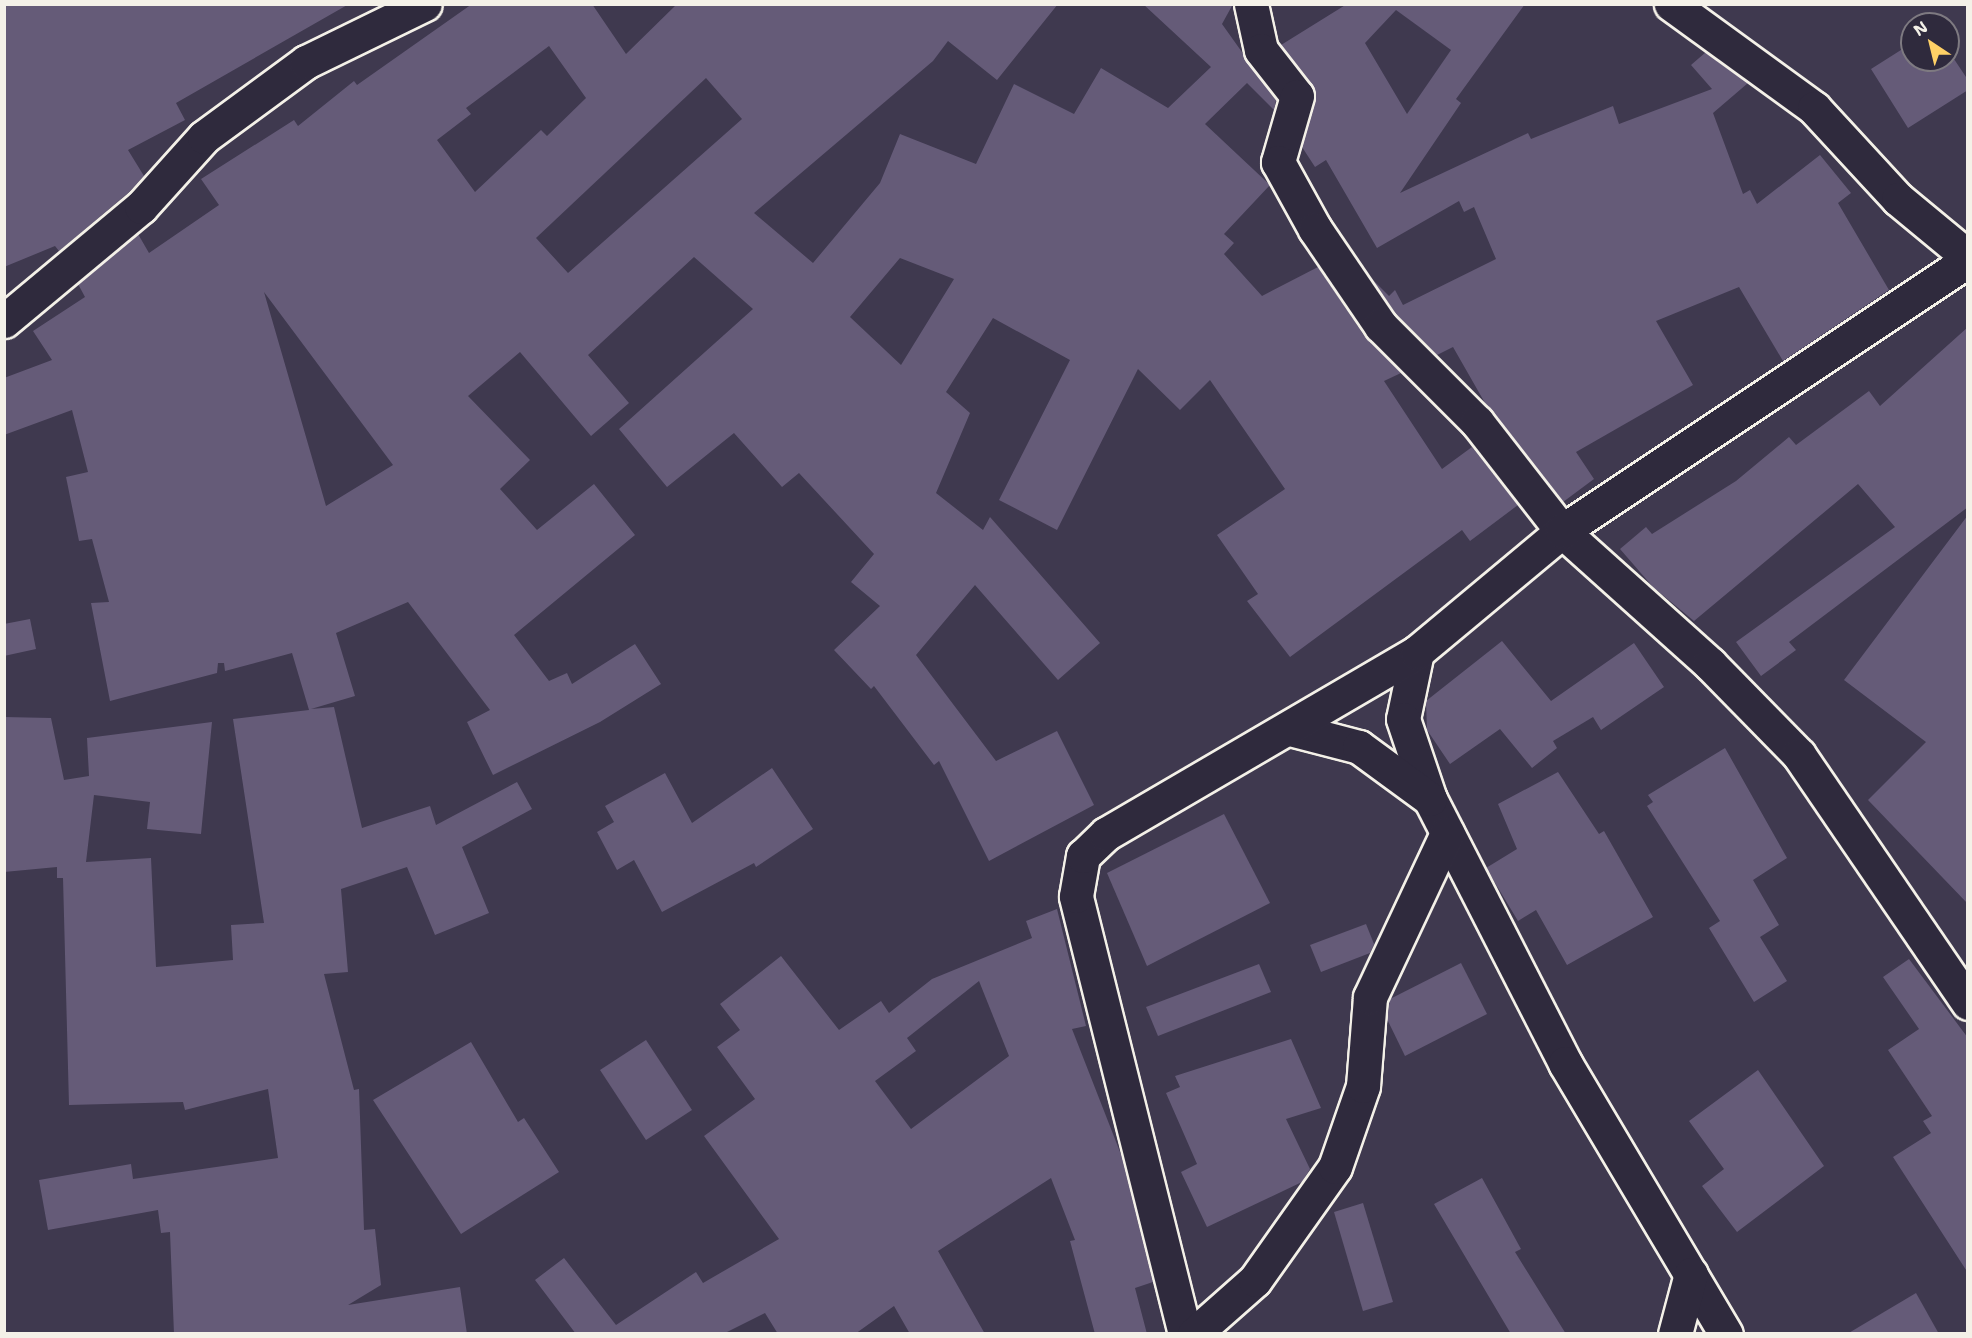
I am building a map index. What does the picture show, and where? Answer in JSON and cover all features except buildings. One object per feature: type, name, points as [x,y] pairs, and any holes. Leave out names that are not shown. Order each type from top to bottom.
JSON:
[{"type":"street","points":[[4,321],[141,207],[204,137],[306,62],[425,4]]},
{"type":"street","points":[[1251,4],[1261,50],[1297,96],[1278,162],[1315,229],[1381,326],[1477,422],[1562,531],[1710,664],[1799,755],[1968,1003]]},
{"type":"street","points":[[1185,1334],[1076,896],[1083,856],[1106,834],[1290,729],[1417,652],[1562,531],[1968,259],[1898,199],[1814,108],[1671,4]]},
{"type":"street","points":[[1417,652],[1403,719],[1430,799],[1565,1063],[1726,1334]]},
{"type":"street","points":[[1290,729],[1359,747],[1430,799]]},
{"type":"street","points":[[1194,1334],[1255,1280],[1335,1167],[1363,1086],[1370,997],[1447,832]]},
{"type":"street","points":[[1675,1334],[1691,1274]]}]
